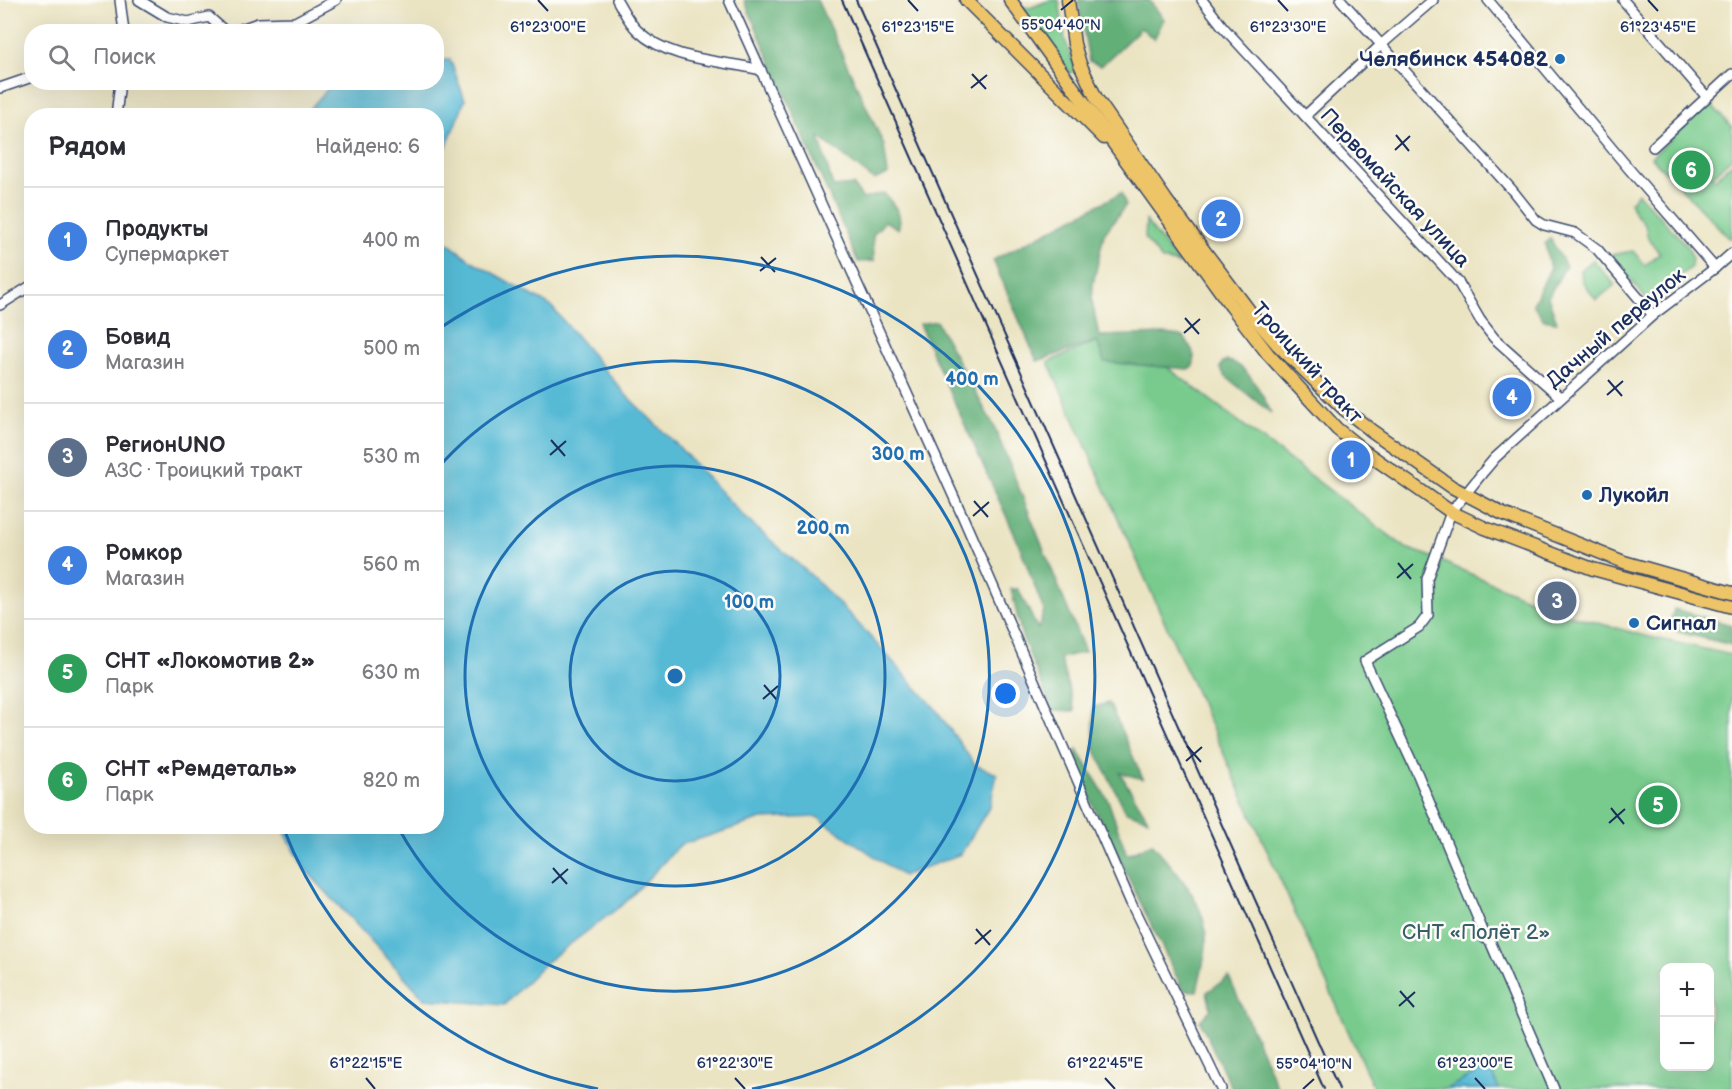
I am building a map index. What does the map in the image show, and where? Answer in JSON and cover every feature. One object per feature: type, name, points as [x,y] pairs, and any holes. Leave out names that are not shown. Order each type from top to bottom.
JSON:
[{"type":"main road","points":[[966,0],[1122,155]]},
{"type":"main road","name":"Троицкий тракт","points":[[1010,0],[1231,306],[1268,354],[1337,429],[1364,451],[1451,512],[1485,528],[1593,569],[1732,607]]},
{"type":"main road","name":"Троицкий тракт","points":[[1068,0],[1074,44],[1080,64],[1096,98],[1166,200],[1254,317],[1294,361],[1344,409],[1465,495],[1503,514],[1624,562],[1732,593]]},
{"type":"street","points":[[120,0],[123,24]]},
{"type":"street","points":[[140,0],[167,17],[188,22],[209,17],[217,24]]},
{"type":"street","points":[[255,24],[295,22],[336,0]]},
{"type":"street","points":[[617,0],[637,30],[663,48],[686,56],[761,70]]},
{"type":"street","points":[[729,0],[962,515],[1131,903],[1221,1089]]},
{"type":"street","name":"Первомайская улица","points":[[1202,0],[1223,27],[1458,282],[1480,320],[1499,344],[1561,398]]},
{"type":"street","points":[[1341,0],[1512,190],[1528,212],[1545,225],[1575,233],[1597,249],[1653,315]]},
{"type":"street","points":[[1305,116],[1433,0]]},
{"type":"street","points":[[1488,0],[1629,170],[1715,268]]},
{"type":"street","points":[[1623,0],[1706,96]]},
{"type":"street","points":[[1653,147],[1732,74]]},
{"type":"street","points":[[0,88],[24,80]]},
{"type":"street","points":[[117,108],[119,90]]},
{"type":"street","name":"Дачный переулок","points":[[1451,512],[1495,458],[1653,315],[1732,253]]},
{"type":"street","points":[[0,305],[24,290]]},
{"type":"street","points":[[1451,512],[1428,579],[1429,610],[1424,622],[1365,661],[1418,775],[1484,931],[1484,938],[1490,941],[1554,1089]]},
{"type":"green space","points":[[744,0],[817,0],[884,145],[888,174],[874,180],[819,137],[833,187],[853,185],[863,199],[884,193],[894,205],[900,218],[898,229],[885,221],[873,235],[874,261],[858,262]]},
{"type":"green space","points":[[1050,0],[1059,0],[1065,40],[1076,70],[1070,73],[1019,6],[1030,8]]},
{"type":"green space","points":[[1078,0],[1149,0],[1164,19],[1154,39],[1141,28],[1101,66],[1089,61]]},
{"type":"green space","points":[[1710,103],[1732,127],[1732,157],[1712,177],[1715,179],[1732,163],[1732,236],[1730,239],[1651,157]]},
{"type":"green space","points":[[1121,193],[1126,205],[1104,234],[1093,284],[1092,301],[1099,336],[1167,334],[1184,337],[1194,358],[1193,366],[1188,369],[1104,362],[1097,341],[1037,361],[993,260]]},
{"type":"green space","points":[[1638,193],[1688,247],[1692,257],[1691,267],[1648,301],[1610,255],[1633,251],[1645,265],[1660,253],[1648,239],[1645,224],[1634,212],[1630,202]]},
{"type":"green space","points":[[1146,221],[1179,264],[1162,260],[1145,239]]},
{"type":"green space","points":[[1550,238],[1566,266],[1548,297],[1557,322],[1544,320],[1533,304],[1550,269],[1545,244]]},
{"type":"green space","points":[[1593,260],[1615,285],[1596,300],[1582,281],[1581,270]]},
{"type":"green space","points":[[936,321],[994,426],[1085,652],[1060,658],[1075,711],[1052,710],[1022,636],[1011,589],[1018,589],[1038,629],[1044,611],[1018,542],[919,324]]},
{"type":"green space","name":"СНТ «Полёт 2»","points":[[1100,340],[1164,365],[1406,548],[1559,612],[1645,636],[1732,655],[1732,1089],[1374,1089],[1048,362]]},
{"type":"green space","points":[[1227,361],[1241,367],[1247,374],[1259,390],[1271,413],[1225,376],[1220,368],[1223,362]]},
{"type":"green space","points":[[1674,609],[1732,625],[1732,645],[1678,632],[1670,623]]},
{"type":"green space","points":[[1109,703],[1143,779],[1120,773],[1148,819],[1126,812],[1094,748],[1093,707]]},
{"type":"green space","points":[[1077,749],[1108,800],[1127,855],[1152,843],[1197,902],[1206,930],[1206,945],[1197,991],[1183,990],[1074,766]]},
{"type":"green space","points":[[1229,977],[1278,1089],[1232,1089],[1200,1021],[1211,1009],[1207,992]]},
{"type":"water","points":[[450,59],[465,100],[444,152],[444,108],[310,108],[327,90],[444,90],[444,60]]},
{"type":"water","points":[[444,240],[472,261],[551,306],[627,396],[678,446],[744,517],[813,577],[854,619],[935,708],[975,765],[997,774],[990,806],[961,854],[903,876],[817,817],[762,819],[680,845],[626,902],[545,963],[504,1005],[425,999],[304,868],[286,834],[444,834]]},
{"type":"water","points":[[1479,1072],[1491,1072],[1499,1089],[1446,1089]]},
{"type":"railway","points":[[842,0],[1324,1089]]},
{"type":"railway","points":[[856,0],[1339,1089]]},
{"type":"place","name":"Челябинск 454082","points":[[1560,59]]},
{"type":"place","name":"СНТ «Ремдеталь»","points":[[1691,170]]},
{"type":"place","name":"Бовид","points":[[1221,219]]},
{"type":"place","name":"Ромкор","points":[[1512,397]]},
{"type":"place","name":"Продукты","points":[[1351,460]]},
{"type":"place","name":"Лукойл","points":[[1587,495]]},
{"type":"place","name":"РегионUNO","points":[[1557,601]]},
{"type":"place","name":"Сигнал","points":[[1634,623]]},
{"type":"place","name":"СНТ «Локомотив 2»","points":[[1658,805]]}]
